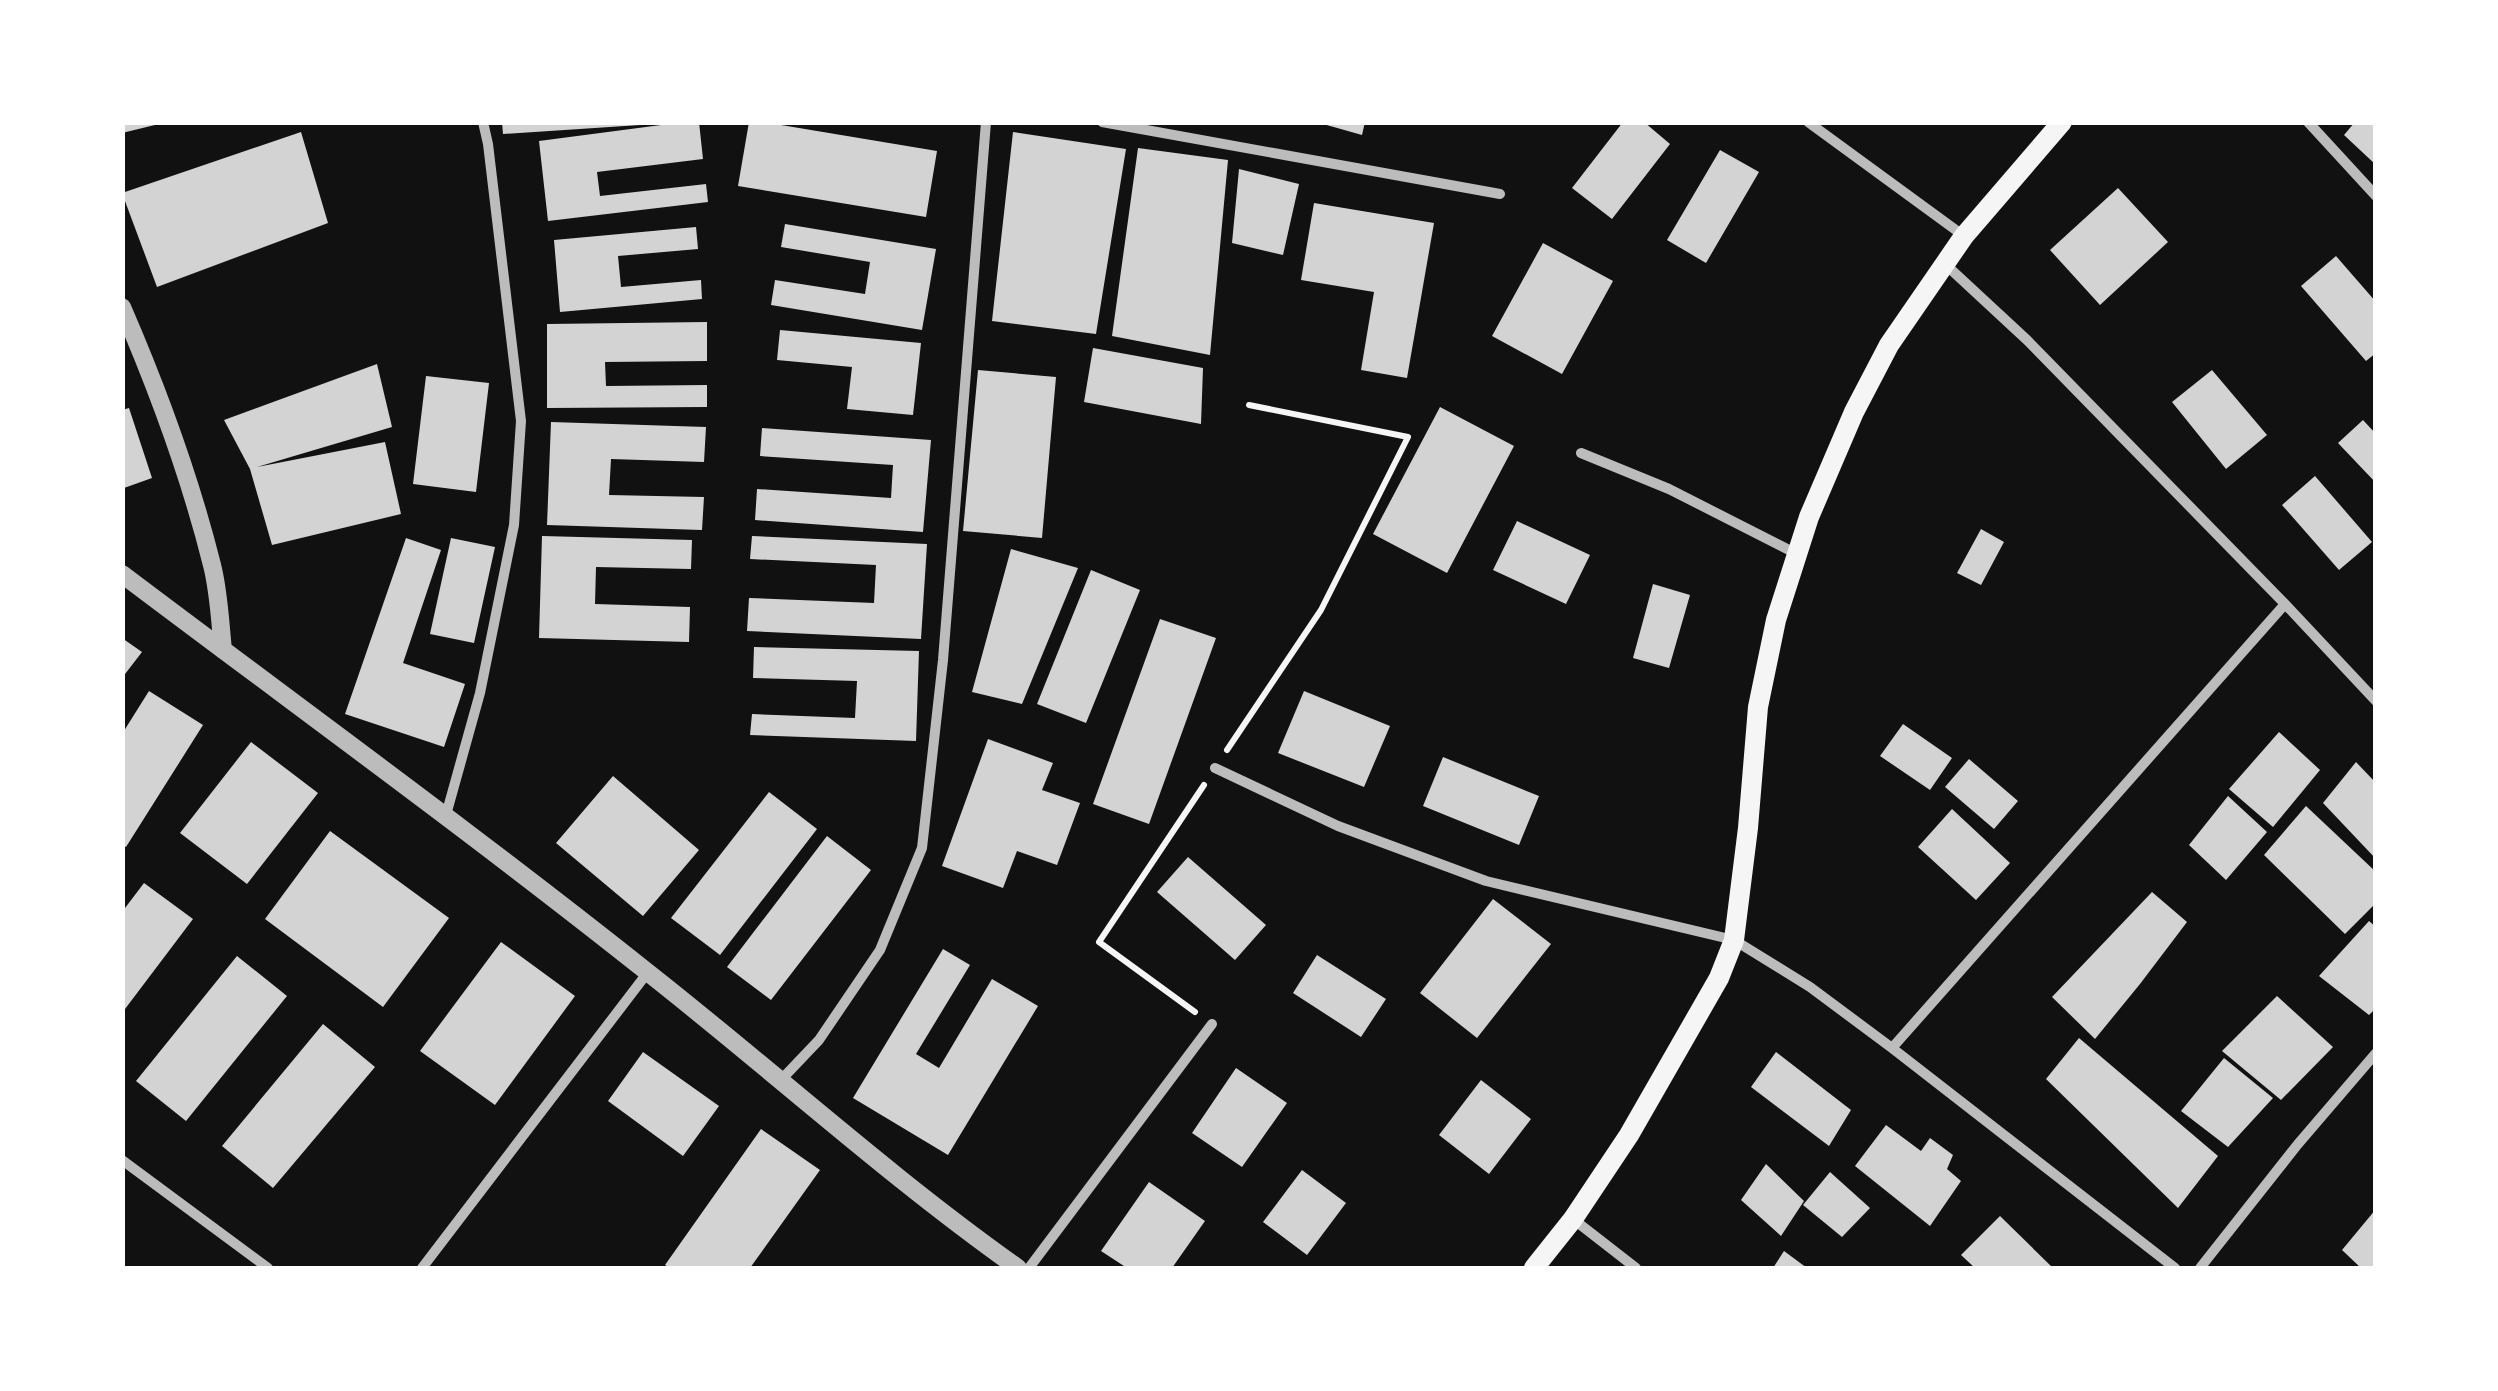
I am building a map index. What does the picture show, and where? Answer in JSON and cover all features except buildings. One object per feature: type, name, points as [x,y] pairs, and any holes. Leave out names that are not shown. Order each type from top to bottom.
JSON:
[{"type":"main road","points":[[1534,1268],[1573,1218],[1666,1075],[1720,978],[1734,940],[1758,708],[1776,620],[1822,484],[1854,412],[1889,345],[1964,236],[2062,122]]},
{"type":"street","points":[[446,815],[480,693],[514,525],[521,421],[488,144],[482,122]]},
{"type":"street","points":[[780,1081],[819,1040],[880,950],[922,848],[943,660],[986,122]]},
{"type":"street","points":[[1102,122],[1500,194]]},
{"type":"street","points":[[1808,122],[1964,236]]},
{"type":"street","points":[[2308,122],[2376,196]]},
{"type":"street","points":[[1944,264],[2027,340],[2376,701]]},
{"type":"street","points":[[122,307],[140,346],[214,569],[223,650]]},
{"type":"street","points":[[1581,453],[1669,488],[1797,554]]},
{"type":"street","points":[[122,574],[446,815],[648,972],[970,1235],[1018,1268]]},
{"type":"street","points":[[1892,1048],[2285,604]]},
{"type":"street","points":[[1215,768],[1338,826],[1486,881],[1734,940],[1810,986],[2176,1268]]},
{"type":"street","points":[[422,1268],[648,972]]},
{"type":"street","points":[[1029,1268],[1212,1024]]},
{"type":"street","points":[[2200,1268],[2376,1053]]},
{"type":"street","points":[[122,1160],[268,1268]]},
{"type":"street","points":[[1573,1218],[1636,1268]]},
{"type":"path","points":[[1212,1024],[1099,942],[1321,610],[1408,437],[1248,405]]}]
